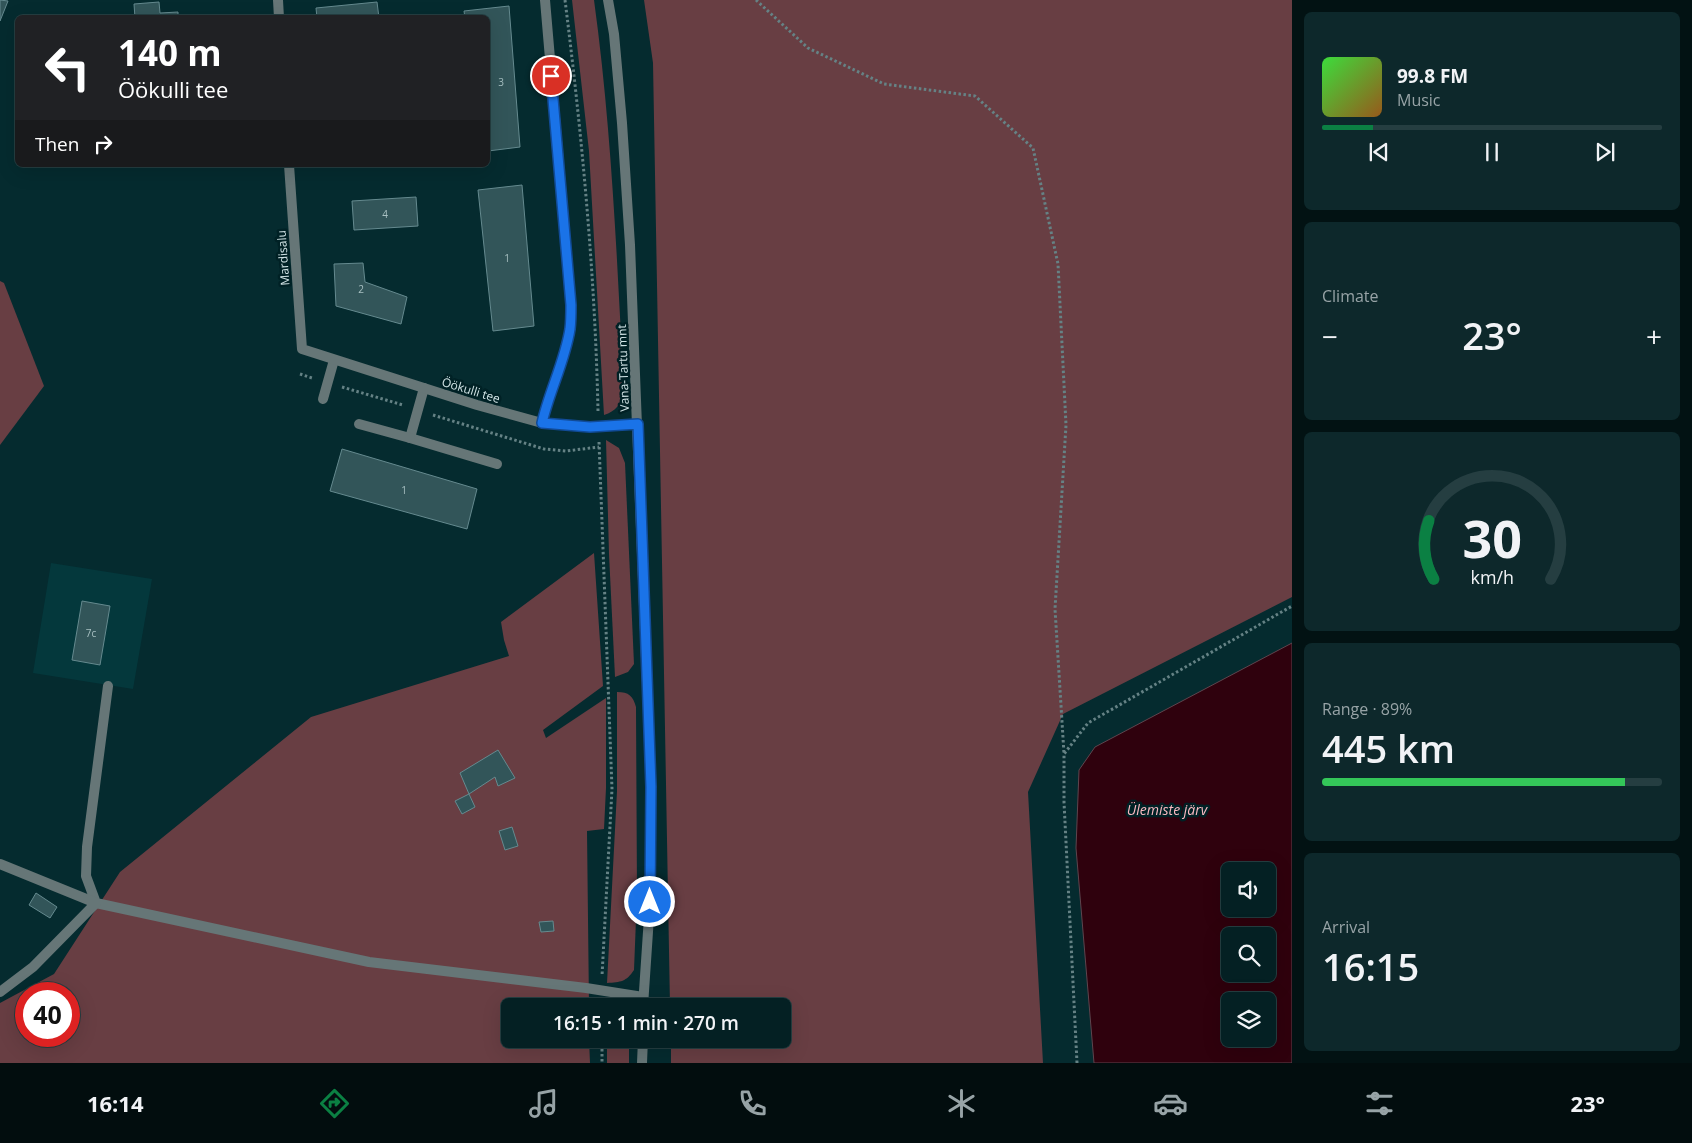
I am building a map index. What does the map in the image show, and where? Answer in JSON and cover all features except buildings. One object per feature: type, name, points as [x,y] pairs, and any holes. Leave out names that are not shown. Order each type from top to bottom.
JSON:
[{"type":"street","points":[[278,0],[279,15]]},
{"type":"street","points":[[542,423],[547,400],[567,344],[571,305],[545,0]]},
{"type":"street","name":"Vana-Tartu mnt","points":[[608,0],[614,34],[622,123],[630,246],[651,787],[650,902],[643,998]]},
{"type":"street","name":"Mardisalu","points":[[289,167],[302,349]]},
{"type":"street","name":"Öökulli tee","points":[[302,349],[542,423],[582,427],[638,424]]},
{"type":"street","points":[[323,399],[334,360]]},
{"type":"street","points":[[410,438],[424,388]]},
{"type":"street","points":[[359,424],[497,464]]},
{"type":"street","points":[[96,903],[86,876],[87,847],[108,686]]},
{"type":"street","points":[[0,864],[96,903],[369,962],[602,990],[629,998]]},
{"type":"street","points":[[0,992],[33,967],[96,903]]},
{"type":"street","points":[[642,1048],[642,1063]]},
{"type":"path","points":[[565,0],[577,99],[596,329],[598,417]]},
{"type":"path","points":[[756,0],[808,48],[884,84],[975,96],[1033,148],[1058,264],[1066,425],[1055,609],[1064,754],[1064,802],[1077,1063]]},
{"type":"path","points":[[300,374],[544,449],[566,451],[600,448]]},
{"type":"path","points":[[599,438],[612,789],[602,990]]},
{"type":"path","points":[[1064,754],[1088,723],[1292,606]]},
{"type":"path","points":[[602,1048],[602,1063]]},
{"type":"shaded area","points":[[572,0],[594,0],[610,147],[624,393],[617,407],[612,412],[604,415],[589,151]]},
{"type":"shaded area","points":[[644,0],[1292,0],[1292,597],[1063,714],[1028,792],[1043,1063],[671,1063],[671,1048],[791,1048],[791,998],[670,998],[653,63]]},
{"type":"shaded area","points":[[0,281],[4,283],[44,386],[0,445]]},
{"type":"shaded area","points":[[606,440],[619,448],[625,463],[634,664],[628,672],[615,677],[609,554]]},
{"type":"shaded area","points":[[594,553],[603,686],[543,730],[546,738],[606,698],[604,829],[587,831],[589,998],[501,998],[501,1048],[589,1048],[590,1063],[0,1063],[0,1003],[15,995],[15,1047],[80,1047],[80,982],[39,982],[54,974],[120,872],[311,717],[509,656],[501,622]]},
{"type":"shaded area","points":[[51,563],[152,579],[133,689],[33,673]]},
{"type":"shaded area","points":[[617,692],[630,695],[636,707],[637,894],[634,970],[623,981],[607,983],[617,791]]},
{"type":"shaded area","points":[[607,1048],[629,1048],[629,1063],[607,1063]]},
{"type":"water","name":"Ülemiste järv","points":[[1292,643],[1292,1063],[1094,1063],[1076,848],[1079,770],[1095,747]]},
{"type":"route","points":[[551,76],[571,305],[567,344],[547,400],[542,423],[574,427],[638,424],[651,787],[650,902]]}]
